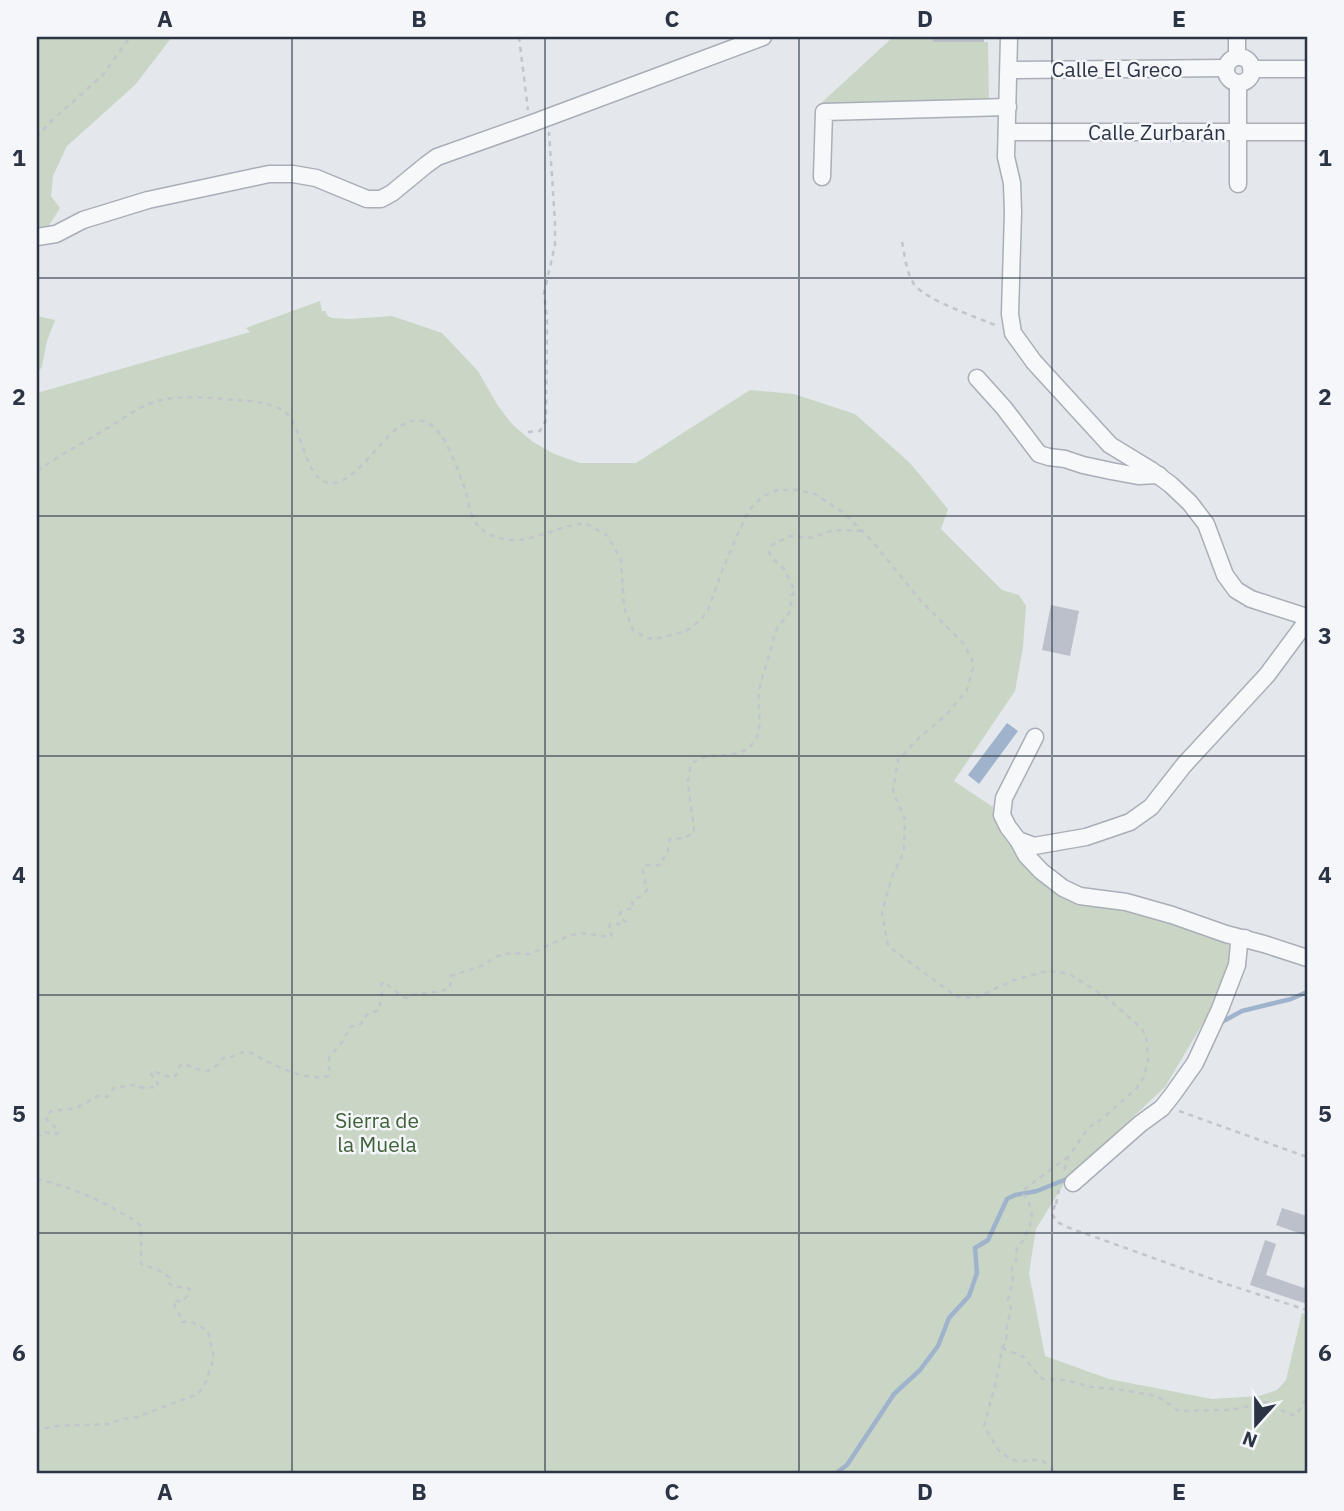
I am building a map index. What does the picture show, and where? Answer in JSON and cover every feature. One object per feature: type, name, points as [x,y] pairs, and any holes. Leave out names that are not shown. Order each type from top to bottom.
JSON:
[{"type":"street","points":[[37,237],[56,233],[83,220],[148,200],[269,174],[316,178],[367,199],[381,200],[437,157],[763,37]]},
{"type":"street","points":[[1009,37],[1006,157],[1012,183],[1010,314],[1013,333],[1041,370],[1110,445],[1159,475],[1190,503],[1206,524],[1225,575],[1236,590],[1251,599],[1307,619],[1267,675],[1184,765],[1151,807],[1130,822],[1086,838],[1034,846],[1018,840]]},
{"type":"street","points":[[1231,63],[1247,60],[1251,68],[1248,79],[1238,83],[1229,78],[1231,63],[1237,37]]},
{"type":"street","name":"Calle El Greco","points":[[1009,70],[1231,63]]},
{"type":"street","points":[[1251,68],[1307,69]]},
{"type":"street","points":[[1238,83],[1238,184]]},
{"type":"street","points":[[822,177],[824,112],[1008,107]]},
{"type":"street","name":"Calle Zurbarán","points":[[1007,132],[1307,132]]},
{"type":"street","points":[[977,378],[1039,454],[1138,476],[1159,475]]},
{"type":"street","points":[[1035,737],[1004,799],[1002,814],[1026,855],[1041,871],[1063,888],[1080,896],[1126,902],[1307,958]]},
{"type":"street","points":[[1073,1183],[1162,1108],[1195,1063],[1237,965],[1239,944],[1245,938]]},
{"type":"path","points":[[37,138],[48,124],[103,75],[130,37]]},
{"type":"path","points":[[519,37],[530,124]]},
{"type":"path","points":[[528,432],[540,430],[546,420],[547,330],[544,293],[555,246],[547,118]]},
{"type":"path","points":[[902,242],[909,274],[916,288],[938,301],[1013,333]]},
{"type":"path","points":[[37,471],[147,404],[168,399],[219,398],[275,406],[286,412],[292,420],[315,475],[336,483],[358,469],[400,426],[412,421],[425,422],[439,433],[447,445],[466,493],[472,517],[484,531],[496,537],[516,540],[584,523],[608,536],[621,560],[624,607],[633,631],[655,639],[684,632],[703,617],[740,528],[749,510],[763,495],[778,490],[798,490],[815,494],[844,513],[873,542],[920,600],[963,643],[973,668],[967,690],[947,714],[898,760],[893,792],[905,818],[904,851],[892,877],[882,912],[887,946],[957,996],[965,998],[975,998],[1014,980],[1046,971],[1071,975],[1106,997],[1146,1035],[1148,1060],[1144,1077],[1136,1089],[1089,1127],[1069,1156],[1023,1190],[1032,1211],[1030,1225],[1018,1245],[1016,1261],[1012,1267],[1013,1279],[1008,1300],[1011,1309],[1006,1342],[1002,1348],[984,1426],[999,1451],[1011,1459],[1042,1461],[1063,1474]]},
{"type":"path","points":[[37,1138],[44,1132],[57,1134],[59,1131],[47,1120],[47,1114],[51,1111],[72,1109],[98,1096],[107,1097],[114,1088],[133,1085],[144,1088],[158,1087],[151,1074],[153,1071],[173,1078],[182,1064],[208,1072],[223,1058],[233,1058],[247,1051],[299,1074],[321,1078],[328,1076],[329,1058],[350,1027],[361,1024],[366,1015],[379,1010],[383,982],[407,998],[443,991],[450,988],[452,976],[481,966],[498,956],[511,953],[530,954],[568,936],[581,933],[610,937],[610,924],[626,922],[620,913],[634,908],[632,901],[647,890],[643,870],[645,866],[662,864],[670,839],[685,838],[694,832],[688,776],[692,764],[698,759],[744,751],[754,743],[760,730],[759,692],[766,661],[772,649],[773,636],[779,623],[791,609],[792,595],[795,592],[785,570],[769,552],[772,545],[790,536],[815,538],[833,530],[861,531]]},
{"type":"path","points":[[1162,1108],[1181,1112],[1307,1157]]},
{"type":"path","points":[[37,1179],[95,1198],[131,1217],[141,1226],[142,1264],[169,1277],[168,1283],[174,1287],[190,1289],[182,1301],[174,1300],[174,1307],[181,1315],[182,1322],[190,1321],[208,1331],[214,1358],[205,1384],[198,1394],[185,1400],[109,1424],[37,1430]]},
{"type":"path","points":[[1073,1183],[1056,1204],[1052,1214],[1057,1222],[1223,1283],[1307,1310]]},
{"type":"path","points":[[1002,1348],[1024,1357],[1043,1379],[1065,1380],[1091,1387],[1151,1395],[1179,1411],[1231,1410],[1268,1402],[1295,1416],[1307,1394]]},
{"type":"green space","points":[[37,37],[172,37],[135,85],[67,146],[53,176],[51,196],[60,208],[48,227],[37,228]]},
{"type":"green space","points":[[893,37],[933,37],[934,42],[988,42],[989,104],[817,107]]},
{"type":"green space","name":"Sierra de la Muela","points":[[320,301],[322,311],[332,318],[392,316],[442,333],[478,371],[498,406],[513,425],[533,442],[554,454],[580,463],[636,463],[750,390],[794,394],[855,414],[910,463],[948,509],[941,529],[1002,590],[1019,595],[1026,606],[1023,647],[1015,691],[954,781],[993,807],[1001,829],[1038,873],[1228,942],[1231,957],[1206,1018],[1165,1087],[1067,1179],[1036,1229],[1029,1273],[1045,1356],[1109,1379],[1212,1399],[1259,1396],[1277,1390],[1286,1380],[1302,1313],[1307,1314],[1307,1474],[37,1474],[37,393],[250,332],[246,328]]},
{"type":"green space","points":[[37,316],[55,320],[37,375]]},
{"type":"water","points":[[1007,723],[1018,731],[979,784],[968,775]]},
{"type":"building","points":[[933,37],[984,37],[984,42],[933,42]]},
{"type":"building","points":[[1051,605],[1079,611],[1070,656],[1042,650]]},
{"type":"building","points":[[1282,1208],[1307,1216],[1307,1236],[1276,1225]]},
{"type":"building","points":[[1265,1240],[1276,1244],[1266,1275],[1304,1288],[1307,1281],[1307,1304],[1250,1285]]},
{"type":"waterway","points":[[1220,1023],[1242,1011],[1291,999],[1307,992]]},
{"type":"waterway","points":[[835,1474],[847,1465],[894,1394],[920,1370],[938,1346],[949,1318],[969,1296],[977,1273],[975,1248],[988,1240],[1007,1199],[1069,1178]]}]
